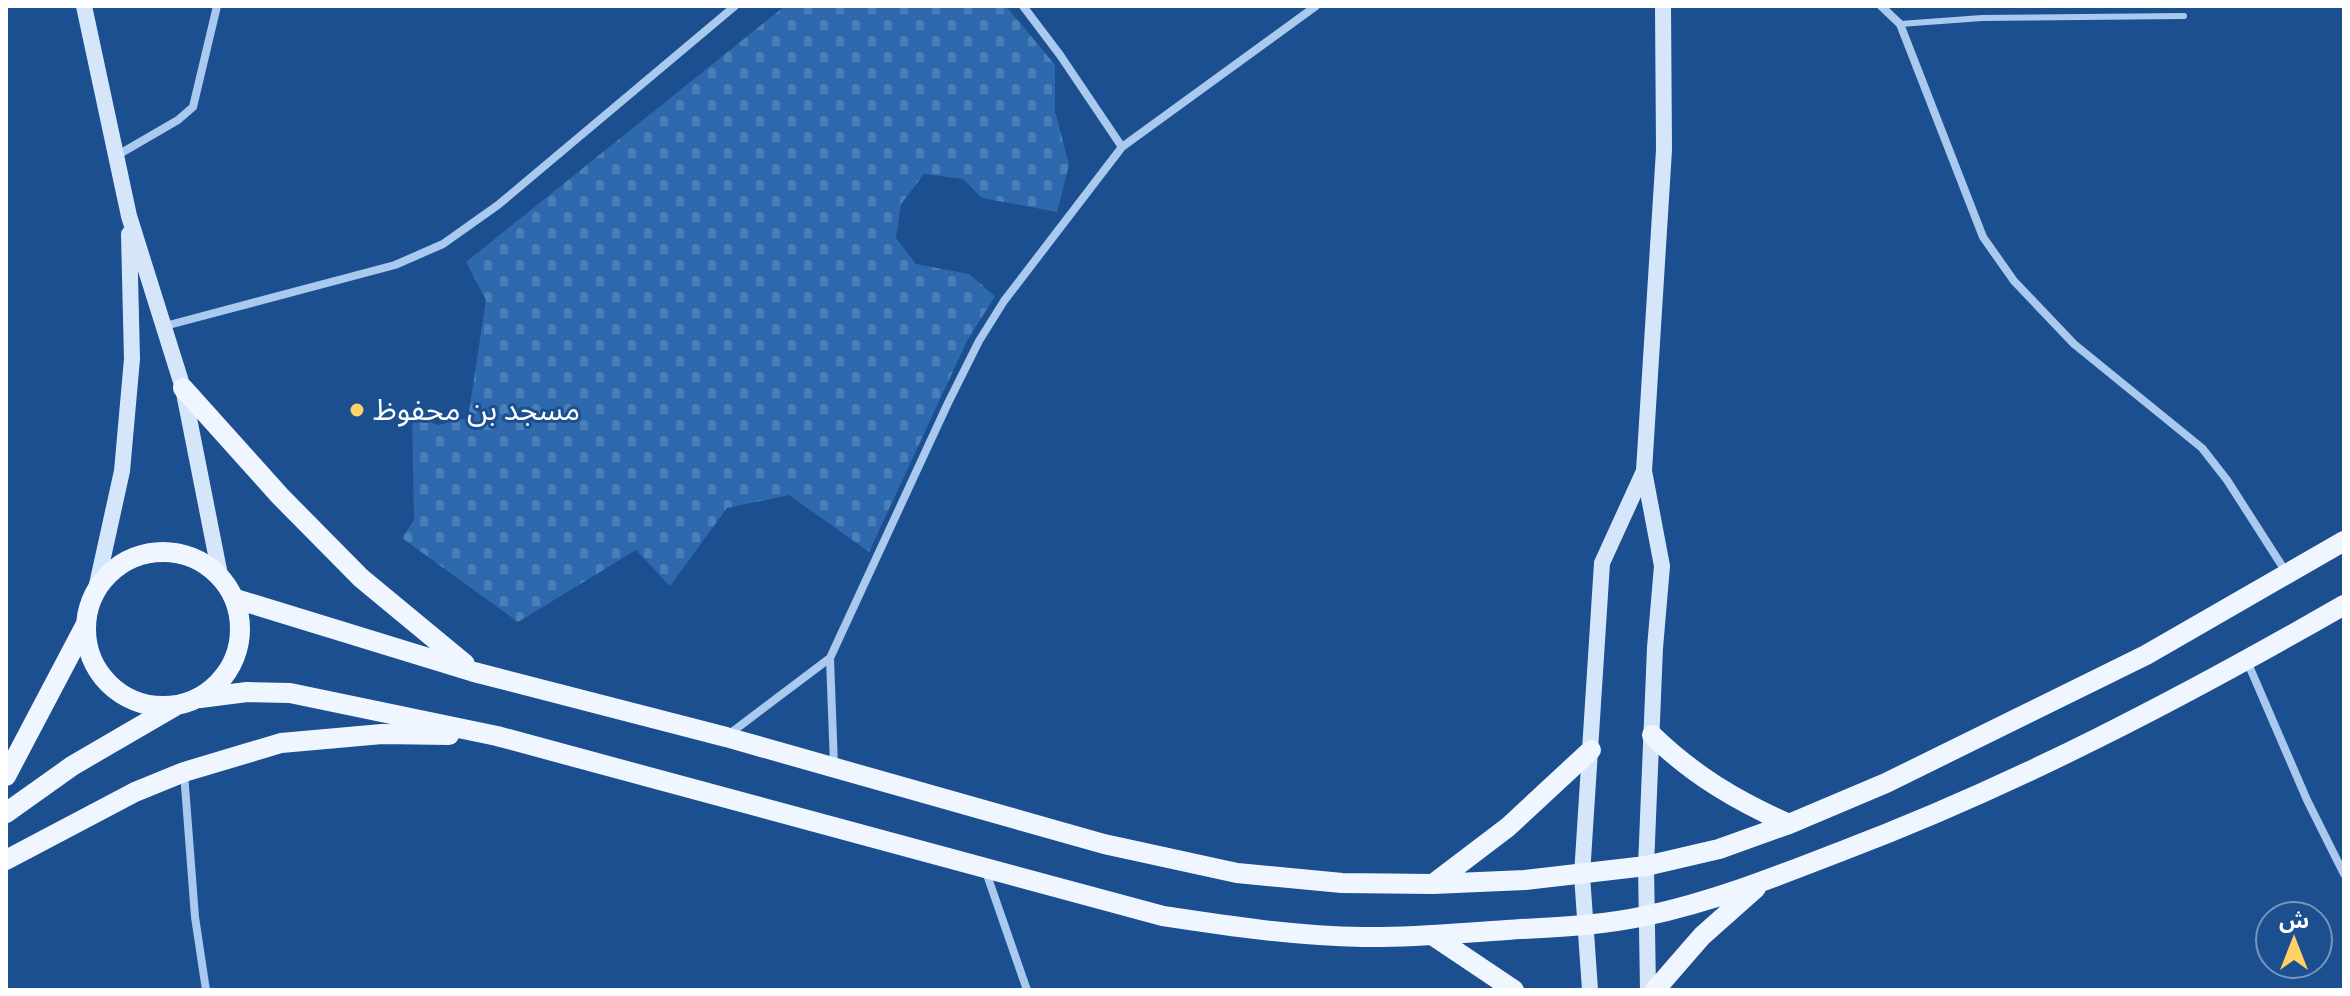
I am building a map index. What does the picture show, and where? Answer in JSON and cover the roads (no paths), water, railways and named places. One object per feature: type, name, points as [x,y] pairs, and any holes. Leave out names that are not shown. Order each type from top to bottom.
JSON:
[{"type":"main road","points":[[183,388],[280,496],[361,578],[474,672]]},
{"type":"main road","points":[[236,599],[474,672],[726,737],[1104,844],[1237,873],[1342,883],[1433,884],[1582,875],[1646,866],[1719,849],[1789,824],[1886,783],[2146,655],[2344,541]]},
{"type":"main road","points":[[6,776],[85,626],[96,589],[115,568],[140,555],[169,551],[197,559],[220,575],[236,599],[242,627],[237,656],[222,680],[200,698]]},
{"type":"main road","points":[[6,813],[72,766],[175,706],[200,698],[247,692],[290,693],[497,736],[1163,916],[1289,933],[1365,937],[1584,926],[1646,916],[1763,881],[1914,824],[2063,757],[2247,661],[2344,605]]},
{"type":"main road","points":[[85,626],[89,653],[102,677],[122,695],[147,705],[175,706]]},
{"type":"main road","points":[[6,860],[135,792],[184,772],[281,743],[382,734],[497,736]]},
{"type":"main road","points":[[1652,735],[1700,777],[1749,806],[1789,824]]},
{"type":"main road","points":[[1433,884],[1508,827],[1591,750]]},
{"type":"main road","points":[[1655,990],[1702,936],[1763,881]]},
{"type":"main road","points":[[1432,935],[1514,990]]},
{"type":"street","points":[[84,6],[129,216],[183,388],[220,575]]},
{"type":"street","points":[[115,157],[178,120],[193,107],[217,6]]},
{"type":"street","points":[[165,326],[395,265],[443,244],[510,196],[735,6]]},
{"type":"street","points":[[1023,6],[1122,147]]},
{"type":"street","points":[[834,768],[830,658],[979,341],[1019,280],[1122,147],[1316,6]]},
{"type":"street","points":[[1648,990],[1646,866],[1662,566],[1644,471],[1664,150],[1663,6]]},
{"type":"street","points":[[1881,6],[1900,24],[1983,237],[2014,281],[2074,344],[2202,448],[2227,480],[2286,572]]},
{"type":"street","points":[[96,589],[122,471],[130,391],[129,216]]},
{"type":"street","points":[[1590,990],[1582,875],[1602,563],[1644,471]]},
{"type":"street","points":[[726,737],[830,658]]},
{"type":"street","points":[[2247,661],[2307,800],[2344,874]]},
{"type":"street","points":[[184,772],[195,917],[206,990]]},
{"type":"street","points":[[984,867],[1027,990]]},
{"type":"lane","points":[[1900,24],[1982,18],[2184,16]]},
{"type":"place","name":"مسجد بن محفوظ","points":[[357,410]]}]
